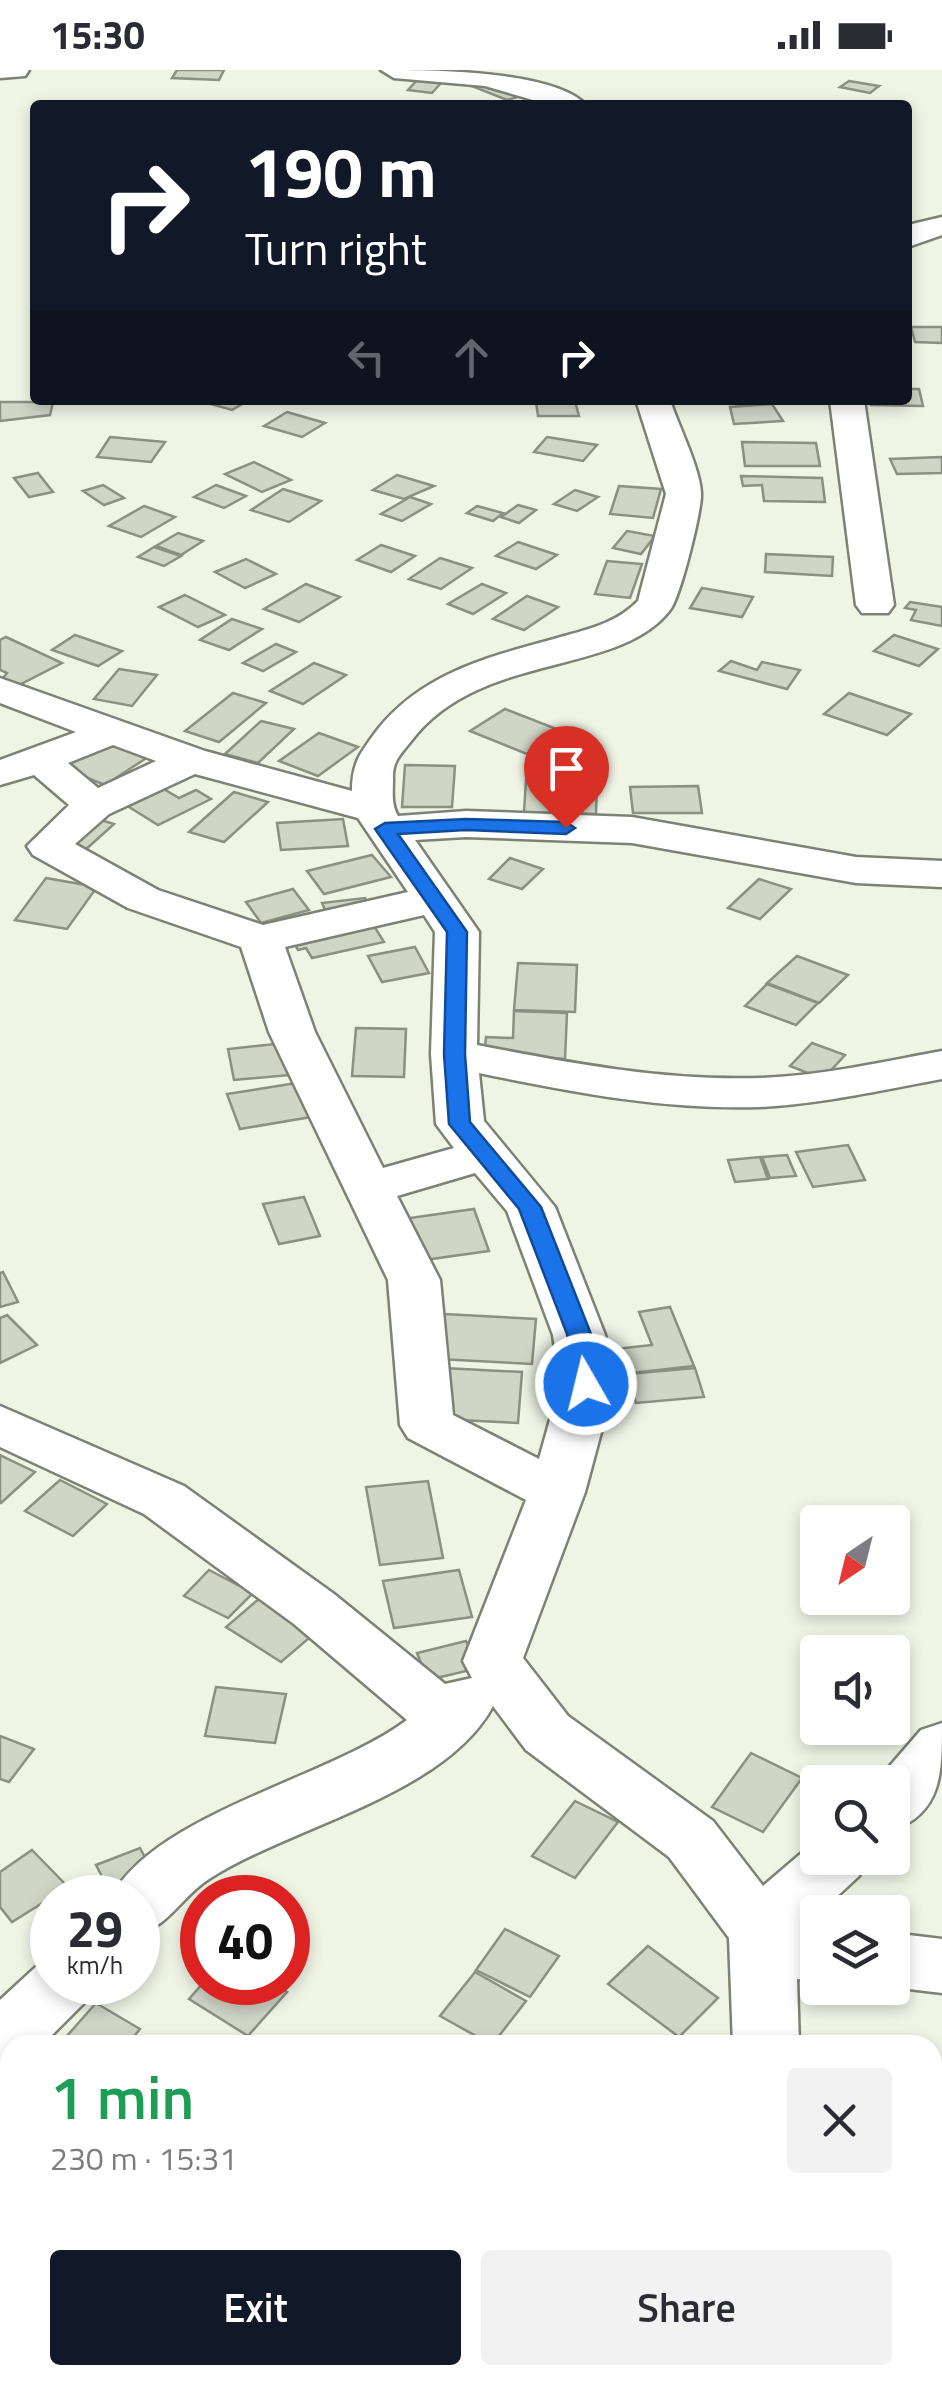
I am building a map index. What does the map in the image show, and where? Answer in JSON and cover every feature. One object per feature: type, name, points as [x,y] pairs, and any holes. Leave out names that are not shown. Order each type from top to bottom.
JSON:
[{"type":"street","points":[[0,70],[16,70]]},
{"type":"street","points":[[394,70],[501,78],[562,100]]},
{"type":"street","points":[[160,1886],[186,1860],[342,1787],[452,1723],[492,1661],[557,1492],[586,1384],[579,1334],[530,1207],[460,1124],[454,1054],[457,932],[379,819],[372,764],[412,713],[459,682],[492,668],[611,636],[640,620],[656,604],[684,494],[655,405]]},
{"type":"street","points":[[848,405],[876,605]]},
{"type":"street","points":[[0,690],[191,760],[379,819],[632,830],[856,870],[942,874]]},
{"type":"street","points":[[20,766],[116,730]]},
{"type":"street","points":[[191,760],[94,805],[48,846],[143,899],[260,938],[432,900]]},
{"type":"street","points":[[20,766],[94,805]]},
{"type":"street","points":[[260,938],[292,1032],[372,1187],[414,1280],[427,1425],[557,1492]]},
{"type":"street","points":[[454,1054],[580,1079],[698,1092],[804,1089],[942,1066]]},
{"type":"street","points":[[372,1187],[488,1154]]},
{"type":"street","points":[[0,1426],[164,1500],[314,1609],[452,1723]]},
{"type":"street","points":[[492,1661],[547,1734],[691,1839],[780,1944]]},
{"type":"street","points":[[910,1785],[942,1747]]},
{"type":"street","points":[[767,2035],[780,1944],[826,1875]]},
{"type":"street","points":[[910,1962],[942,1966]]},
{"type":"building","points":[[177,70],[224,70],[219,80],[172,78]]},
{"type":"building","points":[[417,80],[441,83],[432,93],[408,90]]},
{"type":"building","points":[[494,81],[528,94],[507,100],[474,87]]},
{"type":"building","points":[[849,81],[879,86],[870,93],[840,87]]},
{"type":"building","points":[[912,327],[942,327],[942,343],[915,342]]},
{"type":"building","points":[[912,389],[919,389],[923,406],[871,405],[912,405]]},
{"type":"building","points":[[0,402],[52,405],[50,415],[0,421]]},
{"type":"building","points":[[214,405],[240,405],[232,410]]},
{"type":"building","points":[[536,405],[576,405],[579,416],[538,416]]},
{"type":"building","points":[[773,405],[783,421],[734,424],[730,407]]},
{"type":"building","points":[[287,412],[325,423],[302,437],[264,426]]},
{"type":"building","points":[[110,437],[165,442],[151,462],[97,457]]},
{"type":"building","points":[[547,437],[597,445],[583,461],[534,452]]},
{"type":"building","points":[[742,442],[816,443],[820,466],[745,466]]},
{"type":"building","points":[[942,457],[942,473],[897,474],[890,459]]},
{"type":"building","points":[[254,462],[291,480],[262,492],[225,474]]},
{"type":"building","points":[[38,473],[53,492],[29,497],[14,478]]},
{"type":"building","points":[[397,475],[434,486],[404,499],[373,490]]},
{"type":"building","points":[[741,476],[822,478],[825,502],[764,501],[762,485],[743,486]]},
{"type":"building","points":[[103,485],[124,498],[104,505],[83,491]]},
{"type":"building","points":[[216,485],[246,496],[224,508],[194,497]]},
{"type":"building","points":[[619,486],[661,489],[653,518],[610,514]]},
{"type":"building","points":[[283,489],[321,501],[289,522],[251,510]]},
{"type":"building","points":[[575,490],[598,497],[577,511],[554,504]]},
{"type":"building","points":[[410,497],[431,504],[402,521],[381,514]]},
{"type":"building","points":[[518,505],[536,510],[519,523],[501,517]]},
{"type":"building","points":[[144,506],[175,517],[141,537],[109,526]]},
{"type":"building","points":[[477,506],[503,513],[493,521],[467,513]]},
{"type":"building","points":[[627,531],[655,536],[641,554],[613,548]]},
{"type":"building","points":[[178,533],[203,541],[181,555],[156,546]]},
{"type":"building","points":[[518,542],[557,555],[536,569],[496,556]]},
{"type":"building","points":[[381,545],[415,556],[391,572],[357,560]]},
{"type":"building","points":[[154,547],[181,556],[164,566],[138,557]]},
{"type":"building","points":[[766,554],[833,557],[832,576],[765,572]]},
{"type":"building","points":[[440,558],[472,568],[441,589],[409,579]]},
{"type":"building","points":[[246,559],[276,574],[245,588],[215,572]]},
{"type":"building","points":[[607,561],[642,564],[630,598],[595,594]]},
{"type":"building","points":[[306,584],[340,597],[299,622],[264,609]]},
{"type":"building","points":[[482,584],[506,593],[473,614],[448,604]]},
{"type":"building","points":[[702,588],[753,597],[742,617],[690,608]]},
{"type":"building","points":[[185,595],[225,615],[198,627],[159,607]]},
{"type":"building","points":[[527,596],[558,607],[524,630],[493,619]]},
{"type":"building","points":[[910,602],[942,607],[942,626],[911,620],[916,610],[905,608]]},
{"type":"building","points":[[232,619],[262,629],[229,650],[200,640]]},
{"type":"building","points":[[75,635],[122,651],[98,666],[52,650]]},
{"type":"building","points":[[894,635],[938,649],[919,666],[874,651]]},
{"type":"building","points":[[6,637],[62,663],[13,688],[0,682],[7,673],[0,670],[0,640]]},
{"type":"building","points":[[276,644],[296,652],[263,671],[243,663]]},
{"type":"building","points":[[731,661],[757,670],[762,662],[800,670],[787,689],[719,671]]},
{"type":"building","points":[[314,663],[346,675],[303,704],[270,691]]},
{"type":"building","points":[[119,669],[157,675],[132,706],[94,699]]},
{"type":"building","points":[[233,693],[266,703],[219,742],[185,731]]},
{"type":"building","points":[[849,693],[911,714],[887,735],[824,714]]},
{"type":"building","points":[[505,709],[572,735],[537,758],[470,731]]},
{"type":"building","points":[[261,721],[294,729],[258,763],[225,754]]},
{"type":"building","points":[[319,733],[358,747],[318,776],[279,761]]},
{"type":"building","points":[[106,740],[148,757],[105,785],[63,768]]},
{"type":"building","points":[[560,746],[585,755],[565,771],[539,761]]},
{"type":"building","points":[[405,765],[455,766],[452,807],[402,807]]},
{"type":"building","points":[[526,780],[597,782],[596,814],[524,812]]},
{"type":"building","points":[[157,785],[179,798],[196,790],[211,799],[158,825],[121,802]]},
{"type":"building","points":[[698,786],[702,813],[633,813],[630,787]]},
{"type":"building","points":[[234,792],[268,802],[224,842],[189,832]]},
{"type":"building","points":[[88,816],[114,824],[84,851],[58,843]]},
{"type":"building","points":[[343,819],[348,846],[281,850],[277,823]]},
{"type":"building","points":[[372,855],[391,877],[324,894],[307,871]]},
{"type":"building","points":[[510,858],[543,869],[522,889],[489,879]]},
{"type":"building","points":[[46,878],[97,887],[67,929],[15,920]]},
{"type":"building","points":[[759,879],[791,889],[760,919],[728,908]]},
{"type":"building","points":[[293,889],[309,910],[261,923],[246,902]]},
{"type":"building","points":[[365,898],[369,907],[326,912],[322,903]]},
{"type":"building","points":[[369,918],[384,942],[312,958],[306,948],[298,950],[290,935]]},
{"type":"building","points":[[415,947],[429,973],[382,982],[368,956]]},
{"type":"building","points":[[797,956],[848,975],[819,1003],[767,983]]},
{"type":"building","points":[[518,963],[577,965],[575,1012],[514,1010]]},
{"type":"building","points":[[767,984],[818,1003],[796,1025],[745,1006]]},
{"type":"building","points":[[514,1011],[567,1013],[565,1059],[484,1056],[486,1037],[513,1038]]},
{"type":"building","points":[[356,1028],[406,1029],[404,1077],[352,1076]]},
{"type":"building","points":[[294,1042],[301,1074],[234,1080],[228,1049]]},
{"type":"building","points":[[812,1043],[845,1055],[823,1079],[790,1066]]},
{"type":"building","points":[[303,1082],[317,1116],[240,1129],[227,1094]]},
{"type":"building","points":[[848,1145],[865,1180],[813,1187],[796,1152]]},
{"type":"building","points":[[787,1155],[796,1176],[770,1178],[762,1157]]},
{"type":"building","points":[[760,1157],[768,1179],[735,1182],[728,1160]]},
{"type":"building","points":[[304,1197],[320,1236],[279,1244],[263,1204]]},
{"type":"building","points":[[474,1209],[489,1251],[417,1261],[403,1219]]},
{"type":"building","points":[[3,1272],[18,1302],[0,1307],[0,1273]]},
{"type":"building","points":[[670,1307],[694,1366],[613,1375],[606,1350],[652,1345],[639,1312]]},
{"type":"building","points":[[444,1314],[536,1319],[532,1364],[439,1359]]},
{"type":"building","points":[[7,1315],[37,1345],[0,1363],[0,1318]]},
{"type":"building","points":[[444,1368],[522,1372],[518,1423],[438,1419]]},
{"type":"building","points":[[695,1368],[704,1397],[636,1403],[628,1374]]},
{"type":"building","points":[[0,1455],[35,1472],[1,1503],[0,1503]]},
{"type":"building","points":[[60,1480],[107,1504],[73,1536],[25,1511]]},
{"type":"building","points":[[428,1481],[443,1558],[380,1565],[366,1487]]},
{"type":"building","points":[[209,1570],[253,1593],[228,1618],[184,1596]]},
{"type":"building","points":[[459,1570],[472,1617],[394,1628],[383,1581]]},
{"type":"building","points":[[260,1598],[315,1633],[281,1662],[226,1627]]},
{"type":"building","points":[[466,1641],[479,1668],[428,1680],[417,1653]]},
{"type":"building","points":[[216,1687],[286,1694],[275,1743],[205,1736]]},
{"type":"building","points":[[0,1736],[34,1749],[9,1782],[0,1779]]},
{"type":"building","points":[[751,1753],[800,1777],[763,1832],[712,1807]]},
{"type":"building","points":[[575,1801],[618,1822],[575,1878],[532,1856]]},
{"type":"building","points":[[140,1848],[154,1875],[101,1875],[96,1865]]},
{"type":"building","points":[[32,1850],[56,1875],[30,1875],[30,1911],[12,1922],[0,1907],[0,1872]]},
{"type":"building","points":[[505,1929],[559,1956],[530,1997],[476,1970]]},
{"type":"building","points":[[648,1946],[718,1998],[681,2035],[676,2035],[608,1984]]},
{"type":"building","points":[[475,1972],[526,2001],[500,2035],[474,2035],[440,2016]]},
{"type":"building","points":[[94,2005],[99,2005],[140,2029],[135,2035],[68,2035]]},
{"type":"building","points":[[199,2005],[275,2005],[246,2035]]},
{"type":"route","points":[[566,828],[466,824],[385,829],[457,932],[454,1054],[460,1124],[530,1207],[579,1334],[586,1384]]}]
